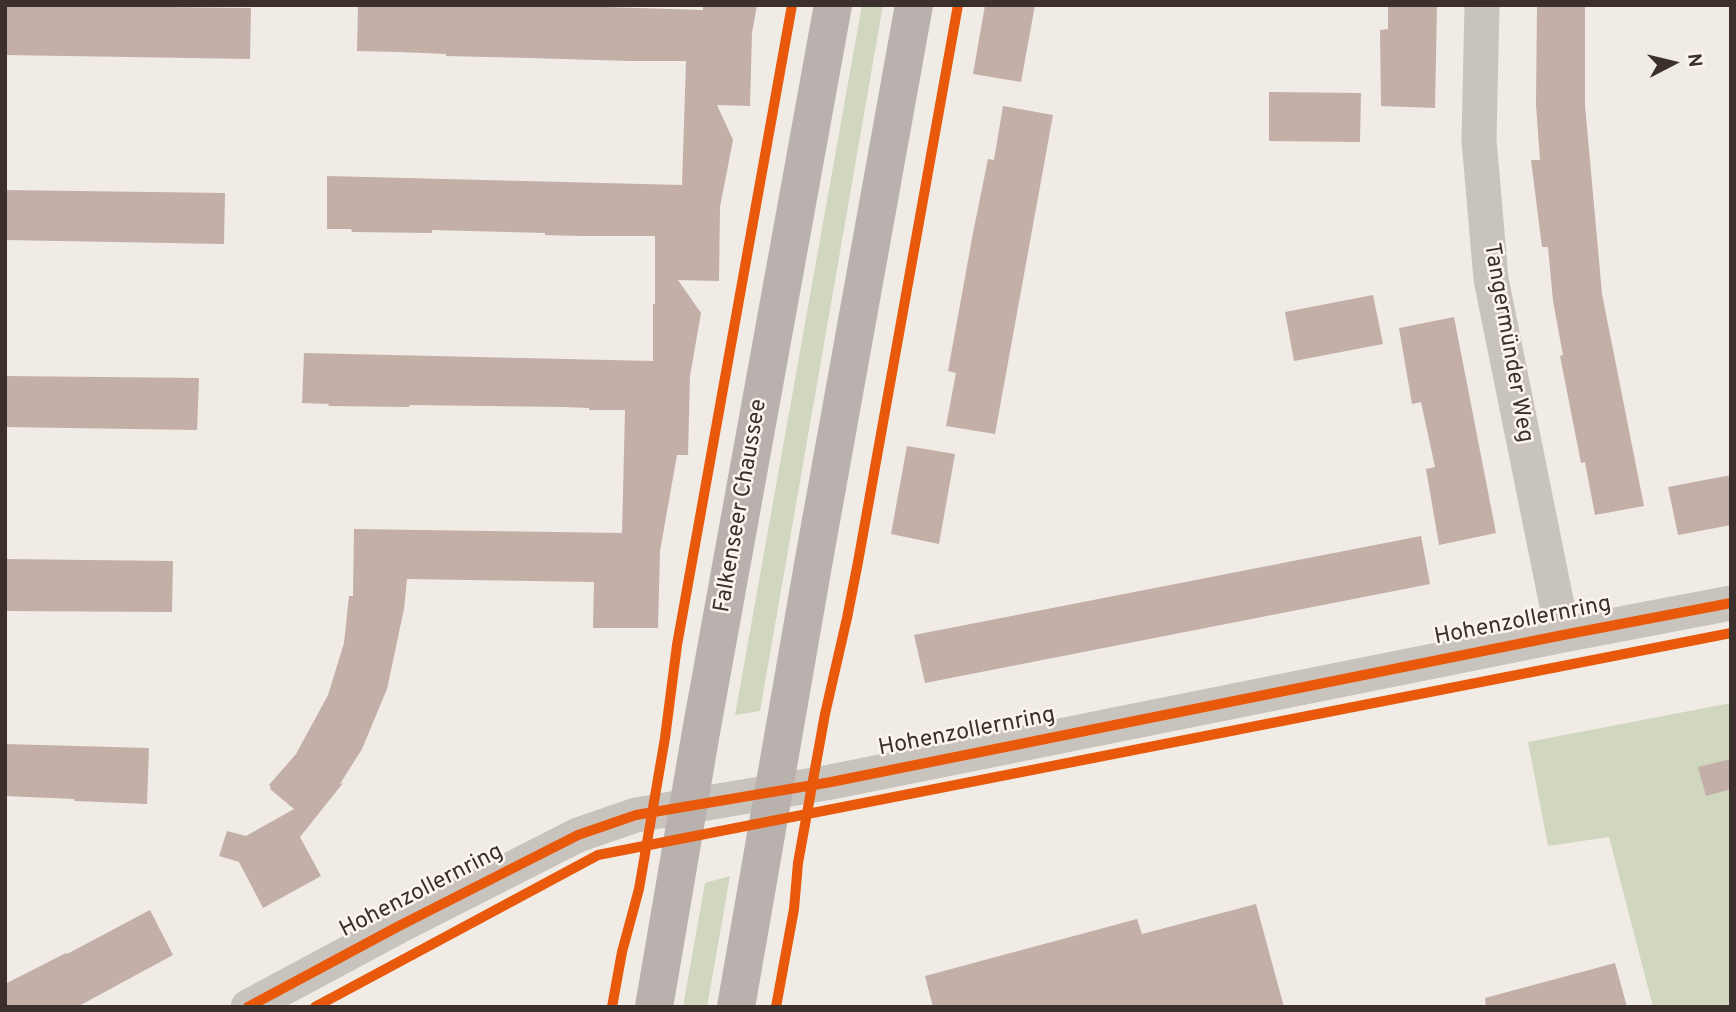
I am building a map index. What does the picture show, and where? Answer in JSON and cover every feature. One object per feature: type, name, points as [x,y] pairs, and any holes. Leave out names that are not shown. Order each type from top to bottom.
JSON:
[{"type":"main road","name":"Falkenseer Chaussee","points":[[654,1007],[833,5]]},
{"type":"main road","points":[[736,1007],[914,5]]},
{"type":"street","name":"Tangermünder Weg","points":[[1482,5],[1479,140],[1491,279],[1563,635]]},
{"type":"street","name":"Hohenzollernring","points":[[248,1007],[578,835],[636,814],[845,779],[1731,603]]},
{"type":"green space","points":[[862,5],[883,5],[760,711],[735,715]]},
{"type":"green space","points":[[1731,703],[1731,1007],[1653,1007],[1609,837],[1548,846],[1528,742]]},
{"type":"green space","points":[[730,876],[707,1007],[683,1007],[705,883]]},
{"type":"building","points":[[5,5],[251,8],[250,59],[5,55]]},
{"type":"building","points":[[358,5],[542,5],[703,10],[703,5],[757,5],[752,33],[750,106],[717,105],[733,140],[720,207],[719,281],[678,280],[701,313],[690,376],[688,455],[677,455],[660,551],[658,628],[593,628],[594,582],[407,579],[404,609],[387,689],[362,749],[340,784],[343,783],[300,837],[321,876],[263,908],[239,862],[219,856],[227,831],[246,836],[294,809],[270,789],[269,785],[296,754],[328,695],[344,643],[349,596],[353,596],[354,529],[622,533],[625,410],[564,407],[328,406],[329,404],[302,403],[304,353],[653,361],[655,236],[432,230],[432,233],[352,232],[351,229],[327,229],[327,176],[682,185],[686,61],[446,56],[357,51]]},
{"type":"building","points":[[985,5],[1035,5],[1021,82],[973,74]]},
{"type":"building","points":[[1388,5],[1437,5],[1435,108],[1381,106],[1380,30],[1388,29]]},
{"type":"building","points":[[1537,5],[1585,5],[1585,105],[1602,294],[1644,506],[1595,515],[1585,462],[1581,463],[1560,356],[1563,355],[1553,301],[1548,247],[1542,247],[1531,160],[1540,160],[1536,105]]},
{"type":"building","points":[[1269,92],[1361,93],[1360,142],[1269,141]]},
{"type":"building","points":[[1003,106],[1053,115],[995,434],[946,426],[956,373],[948,371],[988,159],[994,160]]},
{"type":"building","points":[[5,190],[225,193],[224,244],[5,240]]},
{"type":"building","points":[[1373,295],[1383,344],[1294,361],[1285,312]]},
{"type":"building","points":[[1454,317],[1496,533],[1439,545],[1426,469],[1435,467],[1421,402],[1412,404],[1399,328]]},
{"type":"building","points":[[5,376],[199,378],[197,430],[5,427]]},
{"type":"building","points":[[907,446],[955,454],[939,544],[891,534]]},
{"type":"building","points":[[1731,475],[1731,525],[1678,535],[1668,487]]},
{"type":"building","points":[[1421,536],[1430,584],[925,683],[914,635]]},
{"type":"building","points":[[5,559],[173,561],[172,612],[5,611]]},
{"type":"building","points":[[5,744],[149,748],[147,804],[5,796]]},
{"type":"building","points":[[1731,759],[1731,789],[1706,796],[1698,767]]},
{"type":"building","points":[[1256,904],[1284,1007],[933,1007],[925,976],[1137,919],[1142,934]]},
{"type":"building","points":[[150,910],[173,955],[77,1007],[5,1007],[5,984]]},
{"type":"building","points":[[1615,963],[1627,1007],[1486,1007],[1485,998]]},
{"type":"cycle path","points":[[612,1007],[622,952],[639,889],[665,738],[677,645],[792,5]]},
{"type":"cycle path","points":[[776,1007],[825,714],[858,562],[958,5]]},
{"type":"cycle path","points":[[248,1007],[578,835],[636,815],[831,782],[1731,603]]},
{"type":"cycle path","points":[[315,1007],[598,855],[1731,633]]}]
